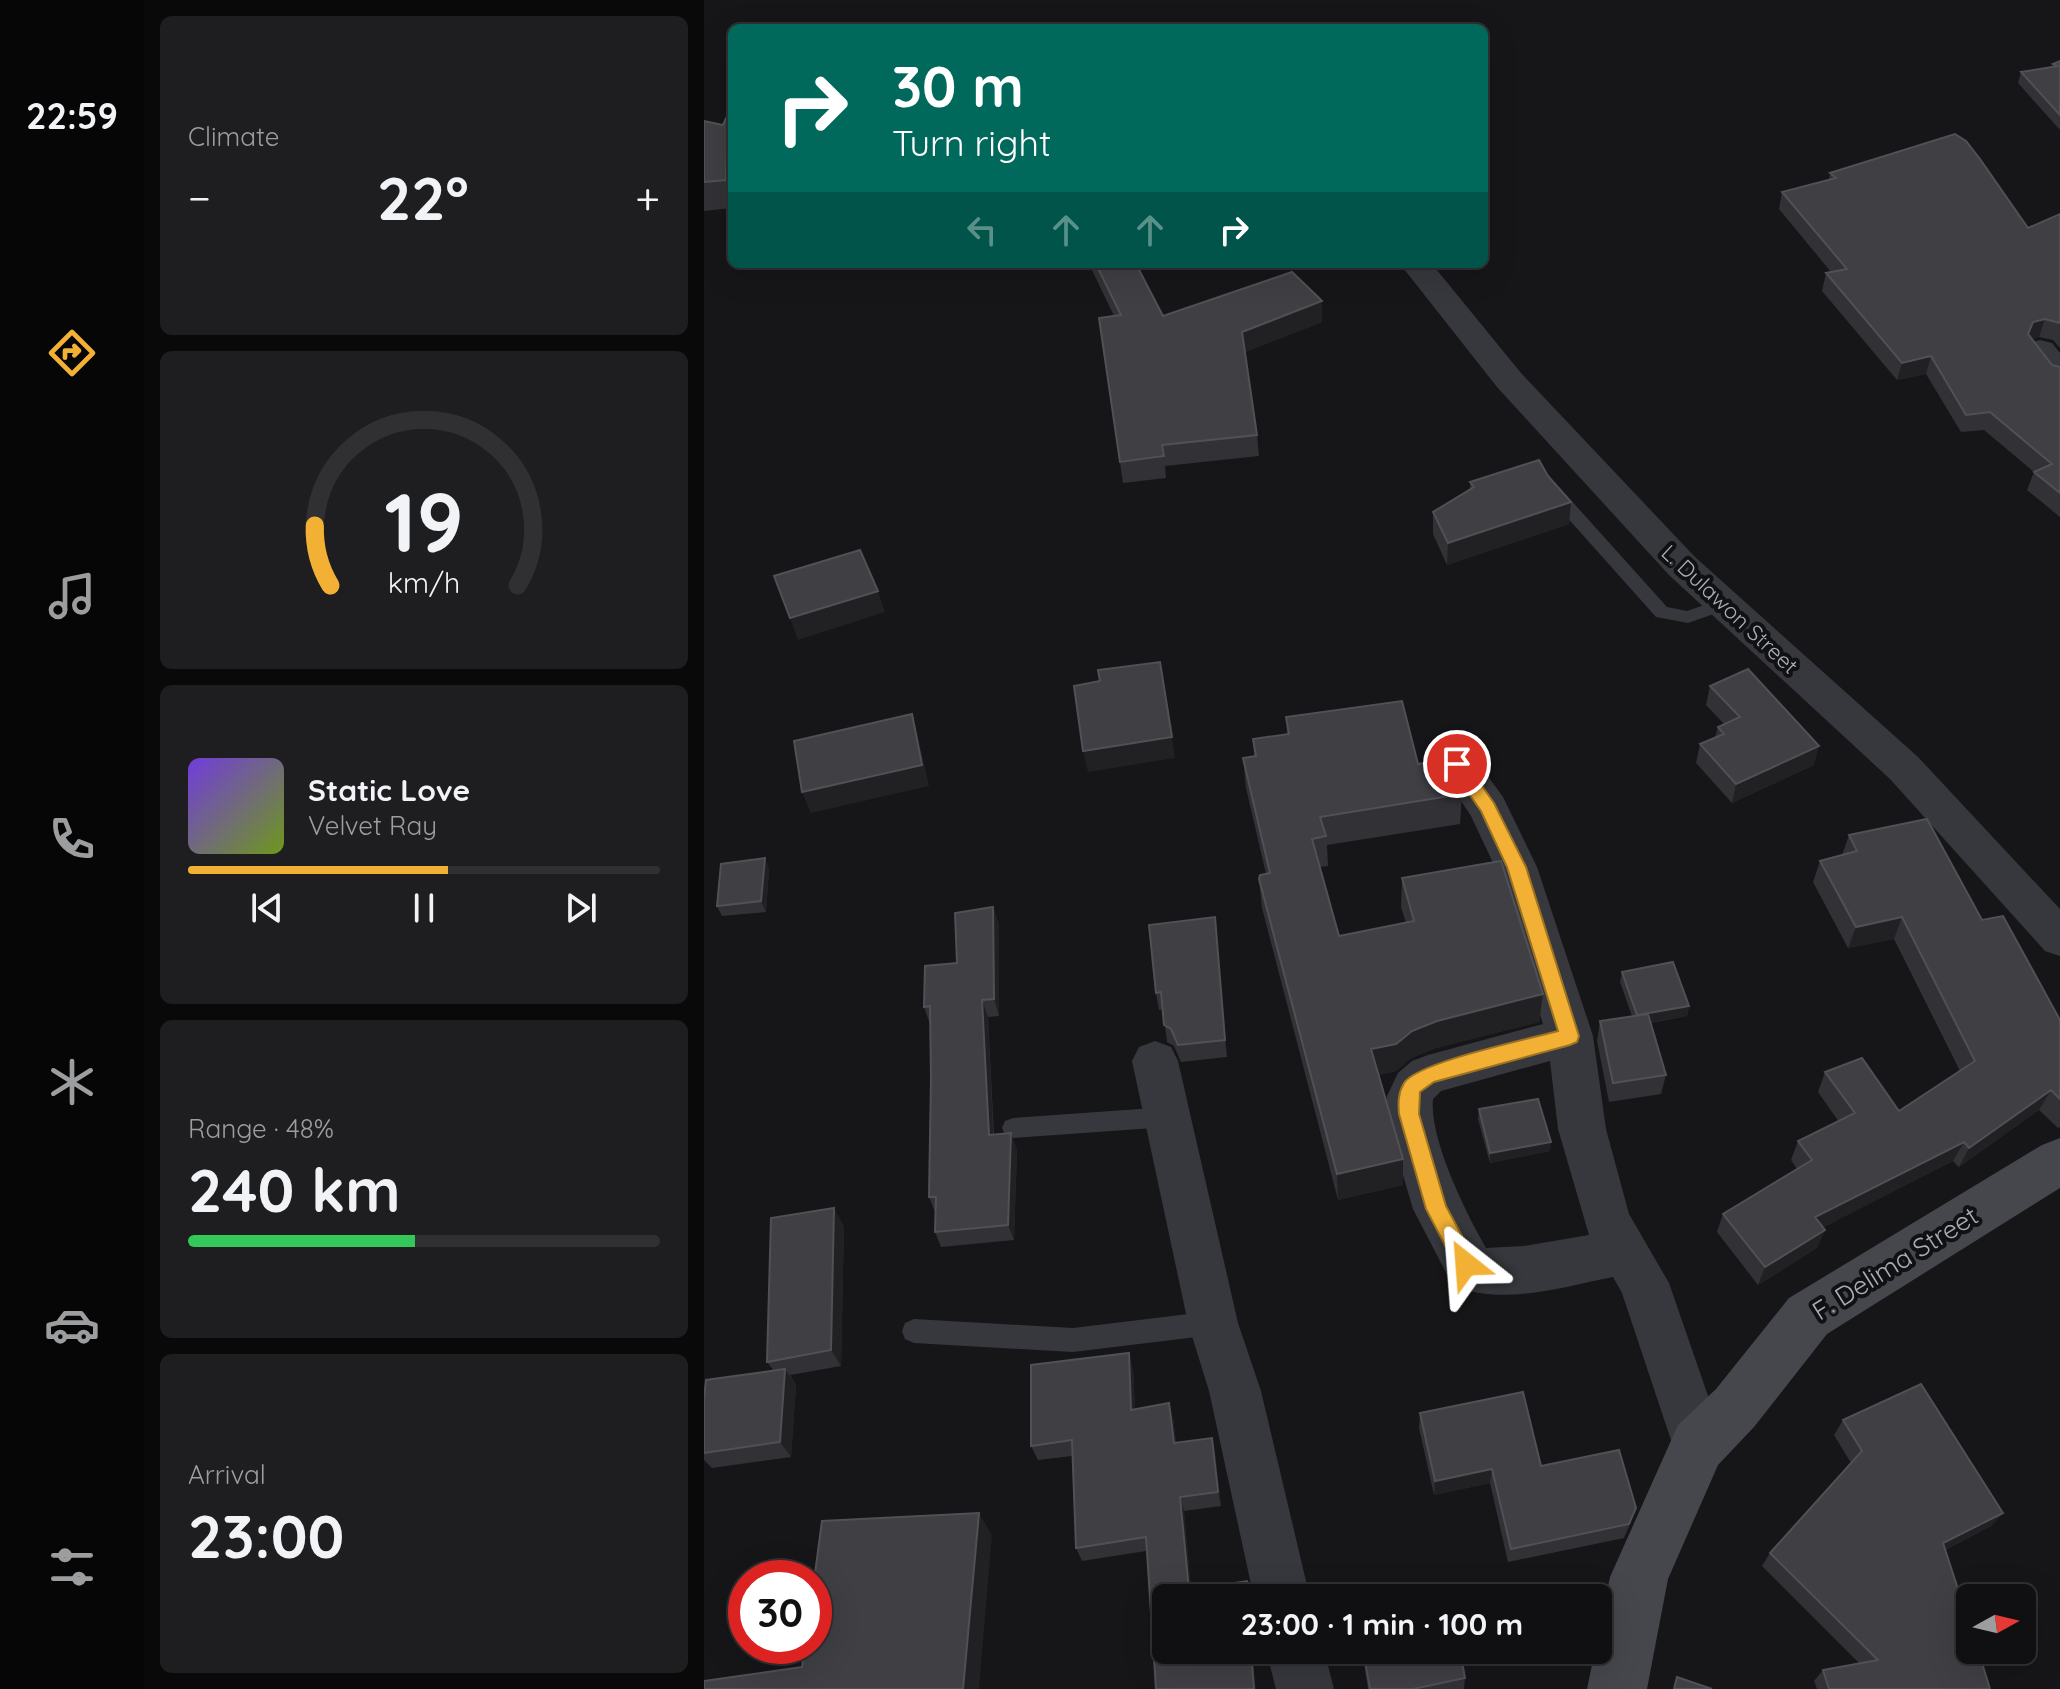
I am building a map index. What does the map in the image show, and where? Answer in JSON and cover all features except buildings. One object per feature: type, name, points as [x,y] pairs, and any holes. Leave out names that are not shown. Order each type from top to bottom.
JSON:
[{"type":"street","name":"L. Dulawon Street","points":[[1419,268],[1509,380],[1682,566],[1904,768],[1982,861],[2060,938]]},
{"type":"street","points":[[1457,764],[1488,808],[1516,867],[1570,1036],[1582,1129],[1607,1222],[1644,1283],[1698,1445]]},
{"type":"street","points":[[1570,1036],[1428,1075],[1412,1087],[1408,1098],[1409,1114],[1437,1209],[1471,1269],[1480,1273],[1512,1270],[1625,1252]]},
{"type":"street","points":[[1155,1061],[1213,1323],[1225,1397],[1278,1584]]},
{"type":"street","name":"F. Delima Street","points":[[1617,1689],[1639,1577],[1698,1445],[1735,1408],[1808,1316],[2060,1161]]},
{"type":"street","points":[[1299,1664],[1305,1689]]},
{"type":"lane","points":[[1554,492],[1662,613],[1688,617],[1722,605]]},
{"type":"lane","points":[[1013,1128],[1168,1117]]},
{"type":"lane","points":[[914,1331],[1073,1340],[1213,1323]]},
{"type":"route","points":[[1457,764],[1488,808],[1516,867],[1570,1036],[1428,1075],[1412,1087],[1408,1098],[1409,1114],[1437,1209],[1466,1264]]}]
